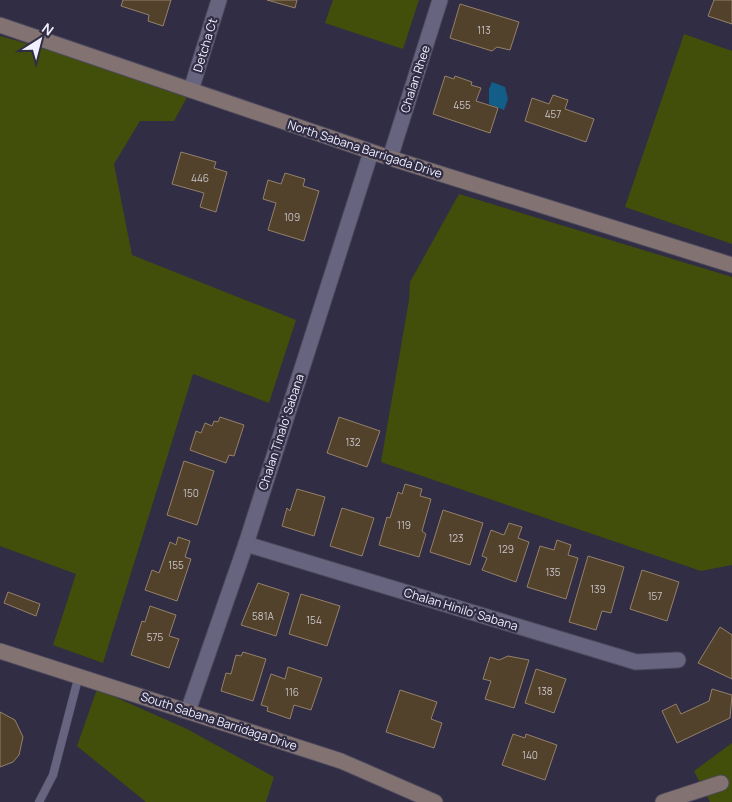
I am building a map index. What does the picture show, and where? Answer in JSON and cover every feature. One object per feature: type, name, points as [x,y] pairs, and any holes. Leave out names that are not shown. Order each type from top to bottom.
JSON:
[{"type":"main road","name":"North Sabana Barrigada Drive","points":[[0,25],[371,152],[732,265]]},
{"type":"main road","name":"South Sabana Barridaga Drive","points":[[0,651],[341,760],[435,802]]},
{"type":"main road","points":[[663,802],[721,783]]},
{"type":"street","name":"Detcha Ct","points":[[191,90],[219,0]]},
{"type":"street","name":"Chalan Rhee","points":[[390,158],[440,0]]},
{"type":"street","name":"Chalan Tinalo' Sabana","points":[[188,710],[246,544],[371,152]]},
{"type":"street","name":"Chalan Hinilo' Sabana","points":[[246,544],[636,662],[678,660]]},
{"type":"lane","points":[[39,802],[53,775],[78,675]]},
{"type":"green space","points":[[333,0],[419,0],[403,49],[325,23]]},
{"type":"green space","points":[[684,34],[732,51],[732,244],[625,207]]},
{"type":"green space","points":[[0,36],[191,90],[174,121],[140,121],[114,164],[132,255],[296,320],[269,403],[193,374],[103,663],[53,645],[76,574],[0,546]]},
{"type":"green space","points":[[459,194],[732,277],[732,565],[701,571],[381,462],[409,300],[410,282]]},
{"type":"green space","points":[[97,689],[187,729],[274,777],[266,802],[146,802],[77,746]]},
{"type":"green space","points":[[732,743],[732,802],[710,802],[694,771]]},
{"type":"water","points":[[492,82],[505,87],[508,99],[504,110],[489,104],[489,89]]},
{"type":"building","points":[[123,0],[171,0],[163,26],[148,21],[149,15],[121,6]]},
{"type":"building","points":[[267,0],[297,0],[295,8]]},
{"type":"building","points":[[714,0],[732,0],[732,24],[708,16]]},
{"type":"building","points":[[460,4],[519,22],[510,50],[497,47],[492,51],[450,38]]},
{"type":"building","points":[[445,76],[454,79],[455,76],[472,82],[471,85],[481,88],[476,101],[498,108],[490,133],[433,114]]},
{"type":"building","points":[[553,95],[568,100],[565,109],[594,119],[586,142],[525,121],[532,98],[549,104]]},
{"type":"building","points":[[181,152],[216,162],[214,168],[227,172],[216,212],[200,207],[204,193],[172,184]]},
{"type":"building","points":[[285,173],[305,179],[303,186],[319,191],[304,241],[268,230],[276,203],[263,199],[268,180],[281,184]]},
{"type":"building","points":[[220,417],[244,425],[234,456],[229,455],[226,463],[190,450],[196,431],[201,433],[205,423],[212,426],[214,421],[218,422]]},
{"type":"building","points":[[339,417],[380,431],[367,467],[327,453]]},
{"type":"building","points":[[184,461],[214,471],[197,525],[167,515]]},
{"type":"building","points":[[405,484],[422,489],[420,496],[431,499],[422,531],[426,534],[419,557],[379,545],[387,517],[390,518],[398,492],[402,494]]},
{"type":"building","points":[[297,489],[325,497],[314,536],[282,526],[287,508],[290,511]]},
{"type":"building","points":[[342,508],[374,518],[362,556],[330,546]]},
{"type":"building","points":[[443,510],[483,523],[470,565],[430,552]]},
{"type":"building","points":[[509,523],[522,527],[518,538],[529,542],[516,582],[482,570],[487,558],[482,556],[491,530],[504,535]]},
{"type":"building","points":[[178,537],[190,541],[185,557],[191,559],[177,601],[145,590],[152,570],[159,573],[170,542],[176,545]]},
{"type":"building","points":[[557,540],[571,545],[568,555],[578,558],[566,599],[527,587],[540,546],[554,550]]},
{"type":"building","points":[[588,556],[624,567],[611,613],[602,611],[596,630],[569,622]]},
{"type":"building","points":[[642,570],[679,582],[667,621],[630,609]]},
{"type":"building","points":[[258,583],[289,593],[276,636],[241,625]]},
{"type":"building","points":[[8,592],[40,604],[36,616],[4,603]]},
{"type":"building","points":[[301,594],[340,606],[327,646],[289,634]]},
{"type":"building","points":[[150,606],[176,615],[169,636],[179,639],[169,668],[131,655],[142,621],[145,622]]},
{"type":"building","points":[[720,627],[732,635],[732,679],[698,663]]},
{"type":"building","points":[[243,652],[266,659],[253,701],[221,691],[226,673],[231,674],[236,655],[241,656]]},
{"type":"building","points":[[508,656],[529,660],[514,708],[485,699],[491,681],[483,679],[490,657],[499,660]]},
{"type":"building","points":[[288,667],[322,678],[311,710],[294,705],[290,719],[267,711],[268,707],[261,705],[271,674],[285,679]]},
{"type":"building","points":[[536,669],[566,679],[554,713],[525,703]]},
{"type":"building","points":[[712,689],[732,695],[730,718],[677,743],[662,711],[676,704],[681,714],[709,701]]},
{"type":"building","points":[[400,690],[437,702],[431,719],[442,723],[434,748],[386,732]]},
{"type":"building","points":[[0,712],[15,720],[23,737],[19,755],[13,762],[0,767]]},
{"type":"building","points":[[513,734],[525,738],[526,734],[557,745],[545,780],[502,765]]}]
